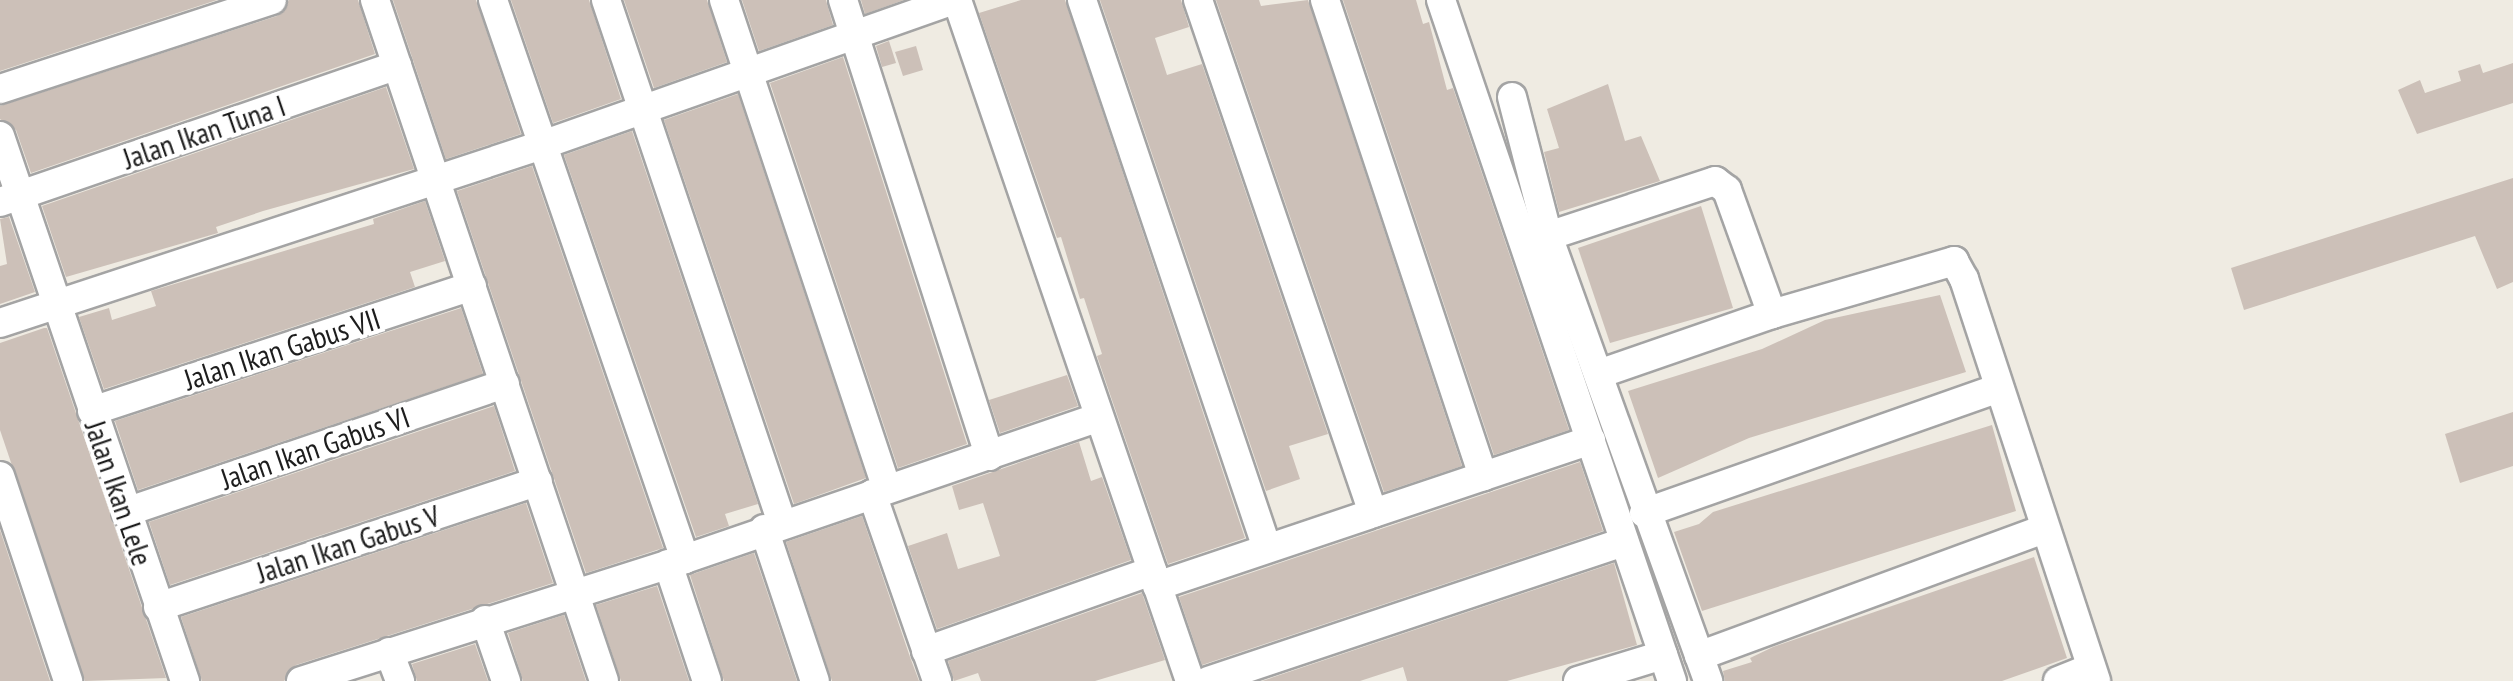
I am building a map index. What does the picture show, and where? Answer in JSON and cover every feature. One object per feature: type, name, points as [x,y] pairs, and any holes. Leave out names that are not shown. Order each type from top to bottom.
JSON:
[{"type":"street","points":[[0,89],[272,0]]},
{"type":"street","points":[[375,0],[604,681]]},
{"type":"street","points":[[493,0],[545,144],[676,562],[707,681]]},
{"type":"street","points":[[606,0],[646,107],[773,526],[815,681]]},
{"type":"street","points":[[724,0],[937,681]]},
{"type":"street","points":[[843,0],[989,456]]},
{"type":"street","points":[[0,323],[436,177],[545,144],[956,0],[1189,679],[1624,542]]},
{"type":"street","points":[[1082,0],[1267,548]]},
{"type":"street","points":[[1198,0],[1373,513]]},
{"type":"street","points":[[1325,0],[1483,476]]},
{"type":"street","points":[[1441,0],[1667,668],[1578,681]]},
{"type":"street","name":"Jalan Ikan Tuna I","points":[[10,199],[397,65]]},
{"type":"street","points":[[1512,97],[1548,236],[1599,374],[1644,513],[1704,668],[2044,529]]},
{"type":"street","name":"Jalan Ikan Lele","points":[[0,136],[10,199],[57,304],[185,681]]},
{"type":"street","points":[[1548,236],[1715,181],[1727,190],[1772,314]]},
{"type":"street","points":[[1599,374],[1772,314],[1954,261],[1964,279],[1997,389],[2093,674],[2061,680]]},
{"type":"street","name":"Jalan Ikan Gabus VII","points":[[92,411],[472,286]]},
{"type":"street","name":"Jalan Ikan Gabus VI","points":[[126,512],[505,384]]},
{"type":"street","points":[[1644,513],[1997,389]]},
{"type":"street","points":[[303,681],[573,591],[676,562],[773,526],[1097,418]]},
{"type":"street","points":[[926,651],[1155,578],[1267,548],[1591,440]]},
{"type":"street","points":[[0,476],[68,681]]},
{"type":"street","name":"Jalan Ikan Gabus V","points":[[158,607],[538,481]]},
{"type":"street","points":[[485,620],[506,681]]},
{"type":"street","points":[[389,652],[400,681]]},
{"type":"building","points":[[0,0],[217,0],[0,71]]},
{"type":"building","points":[[289,0],[358,0],[375,54],[31,173],[16,130],[0,119],[0,106],[277,16]]},
{"type":"building","points":[[393,0],[476,0],[521,134],[446,159]]},
{"type":"building","points":[[511,0],[589,0],[621,99],[553,123]]},
{"type":"building","points":[[624,0],[707,0],[727,62],[654,88]]},
{"type":"building","points":[[742,0],[826,0],[833,25],[759,51]]},
{"type":"building","points":[[861,0],[904,0],[865,14]]},
{"type":"building","points":[[1021,0],[1065,0],[1245,538],[1168,564],[1097,356],[1102,354],[1084,298],[1080,299],[1061,237],[1057,238],[979,13]]},
{"type":"building","points":[[1100,0],[1181,0],[1189,27],[1155,38],[1167,75],[1202,64],[1328,434],[1289,446],[1300,479],[1266,491]]},
{"type":"building","points":[[1216,0],[1259,0],[1261,6],[1308,0],[1462,466],[1384,492]]},
{"type":"building","points":[[1343,0],[1416,0],[1423,24],[1429,22],[1447,90],[1453,88],[1569,430],[1494,455]]},
{"type":"building","points":[[889,41],[896,63],[882,67],[876,46]]},
{"type":"building","points":[[916,46],[923,70],[903,76],[895,52]]},
{"type":"building","points":[[843,57],[967,444],[898,468],[770,83]]},
{"type":"building","points":[[2513,63],[2513,103],[2417,134],[2398,90],[2420,80],[2425,93],[2461,81],[2458,71],[2480,64],[2483,73]]},
{"type":"building","points":[[1608,84],[1625,141],[1641,136],[1660,181],[1559,212],[1544,152],[1559,148],[1547,109]]},
{"type":"building","points":[[386,87],[414,169],[263,211],[216,227],[218,233],[66,277],[42,206]]},
{"type":"building","points":[[738,94],[866,478],[794,504],[664,120]]},
{"type":"building","points":[[632,131],[758,504],[725,514],[729,526],[696,537],[564,155]]},
{"type":"building","points":[[532,166],[663,548],[586,573],[457,191]]},
{"type":"building","points":[[2513,178],[2513,282],[2497,289],[2475,236],[2244,310],[2231,268]]},
{"type":"building","points":[[425,201],[445,261],[410,272],[415,287],[104,389],[79,317],[109,308],[112,320],[156,306],[151,291],[374,224],[373,219]]},
{"type":"building","points":[[1701,206],[1733,308],[1610,343],[1578,248]]},
{"type":"building","points":[[9,217],[35,292],[0,304],[0,266],[7,264],[0,219]]},
{"type":"building","points":[[1940,295],[1966,372],[1749,438],[1658,478],[1628,391],[1762,349],[1825,320]]},
{"type":"building","points":[[461,308],[483,374],[138,490],[115,421]]},
{"type":"building","points":[[47,328],[166,678],[85,681],[0,430],[0,343]]},
{"type":"building","points":[[1067,375],[1078,406],[1000,433],[989,400]]},
{"type":"building","points":[[494,406],[515,471],[170,585],[149,522]]},
{"type":"building","points":[[2513,412],[2513,466],[2460,483],[2445,434]]},
{"type":"building","points":[[1992,425],[2016,511],[1702,611],[1674,532],[1699,524],[1713,512]]},
{"type":"building","points":[[1079,442],[1091,481],[1102,477],[1131,560],[937,629],[908,546],[947,533],[958,569],[1000,556],[983,503],[959,510],[952,486]]},
{"type":"building","points":[[1580,462],[1603,531],[1202,665],[1179,597]]},
{"type":"building","points":[[526,503],[553,583],[296,665],[284,681],[202,681],[181,617]]},
{"type":"building","points":[[862,516],[919,681],[832,681],[786,542]]},
{"type":"building","points":[[0,530],[50,681],[0,681]]},
{"type":"building","points":[[754,553],[797,681],[724,681],[690,575]]},
{"type":"building","points":[[2034,557],[2067,658],[2002,681],[1725,681],[1723,671],[1752,662],[1750,658],[1773,647]]},
{"type":"building","points":[[1614,563],[1637,645],[1507,681],[1407,681],[1403,667],[1360,681],[1262,681]]},
{"type":"building","points":[[657,586],[689,681],[621,681],[596,605]]},
{"type":"building","points":[[1142,593],[1165,660],[1095,681],[981,681],[978,673],[954,681],[948,661]]},
{"type":"building","points":[[564,615],[586,681],[523,681],[508,633]]},
{"type":"building","points":[[475,644],[488,681],[417,681],[412,664]]}]
